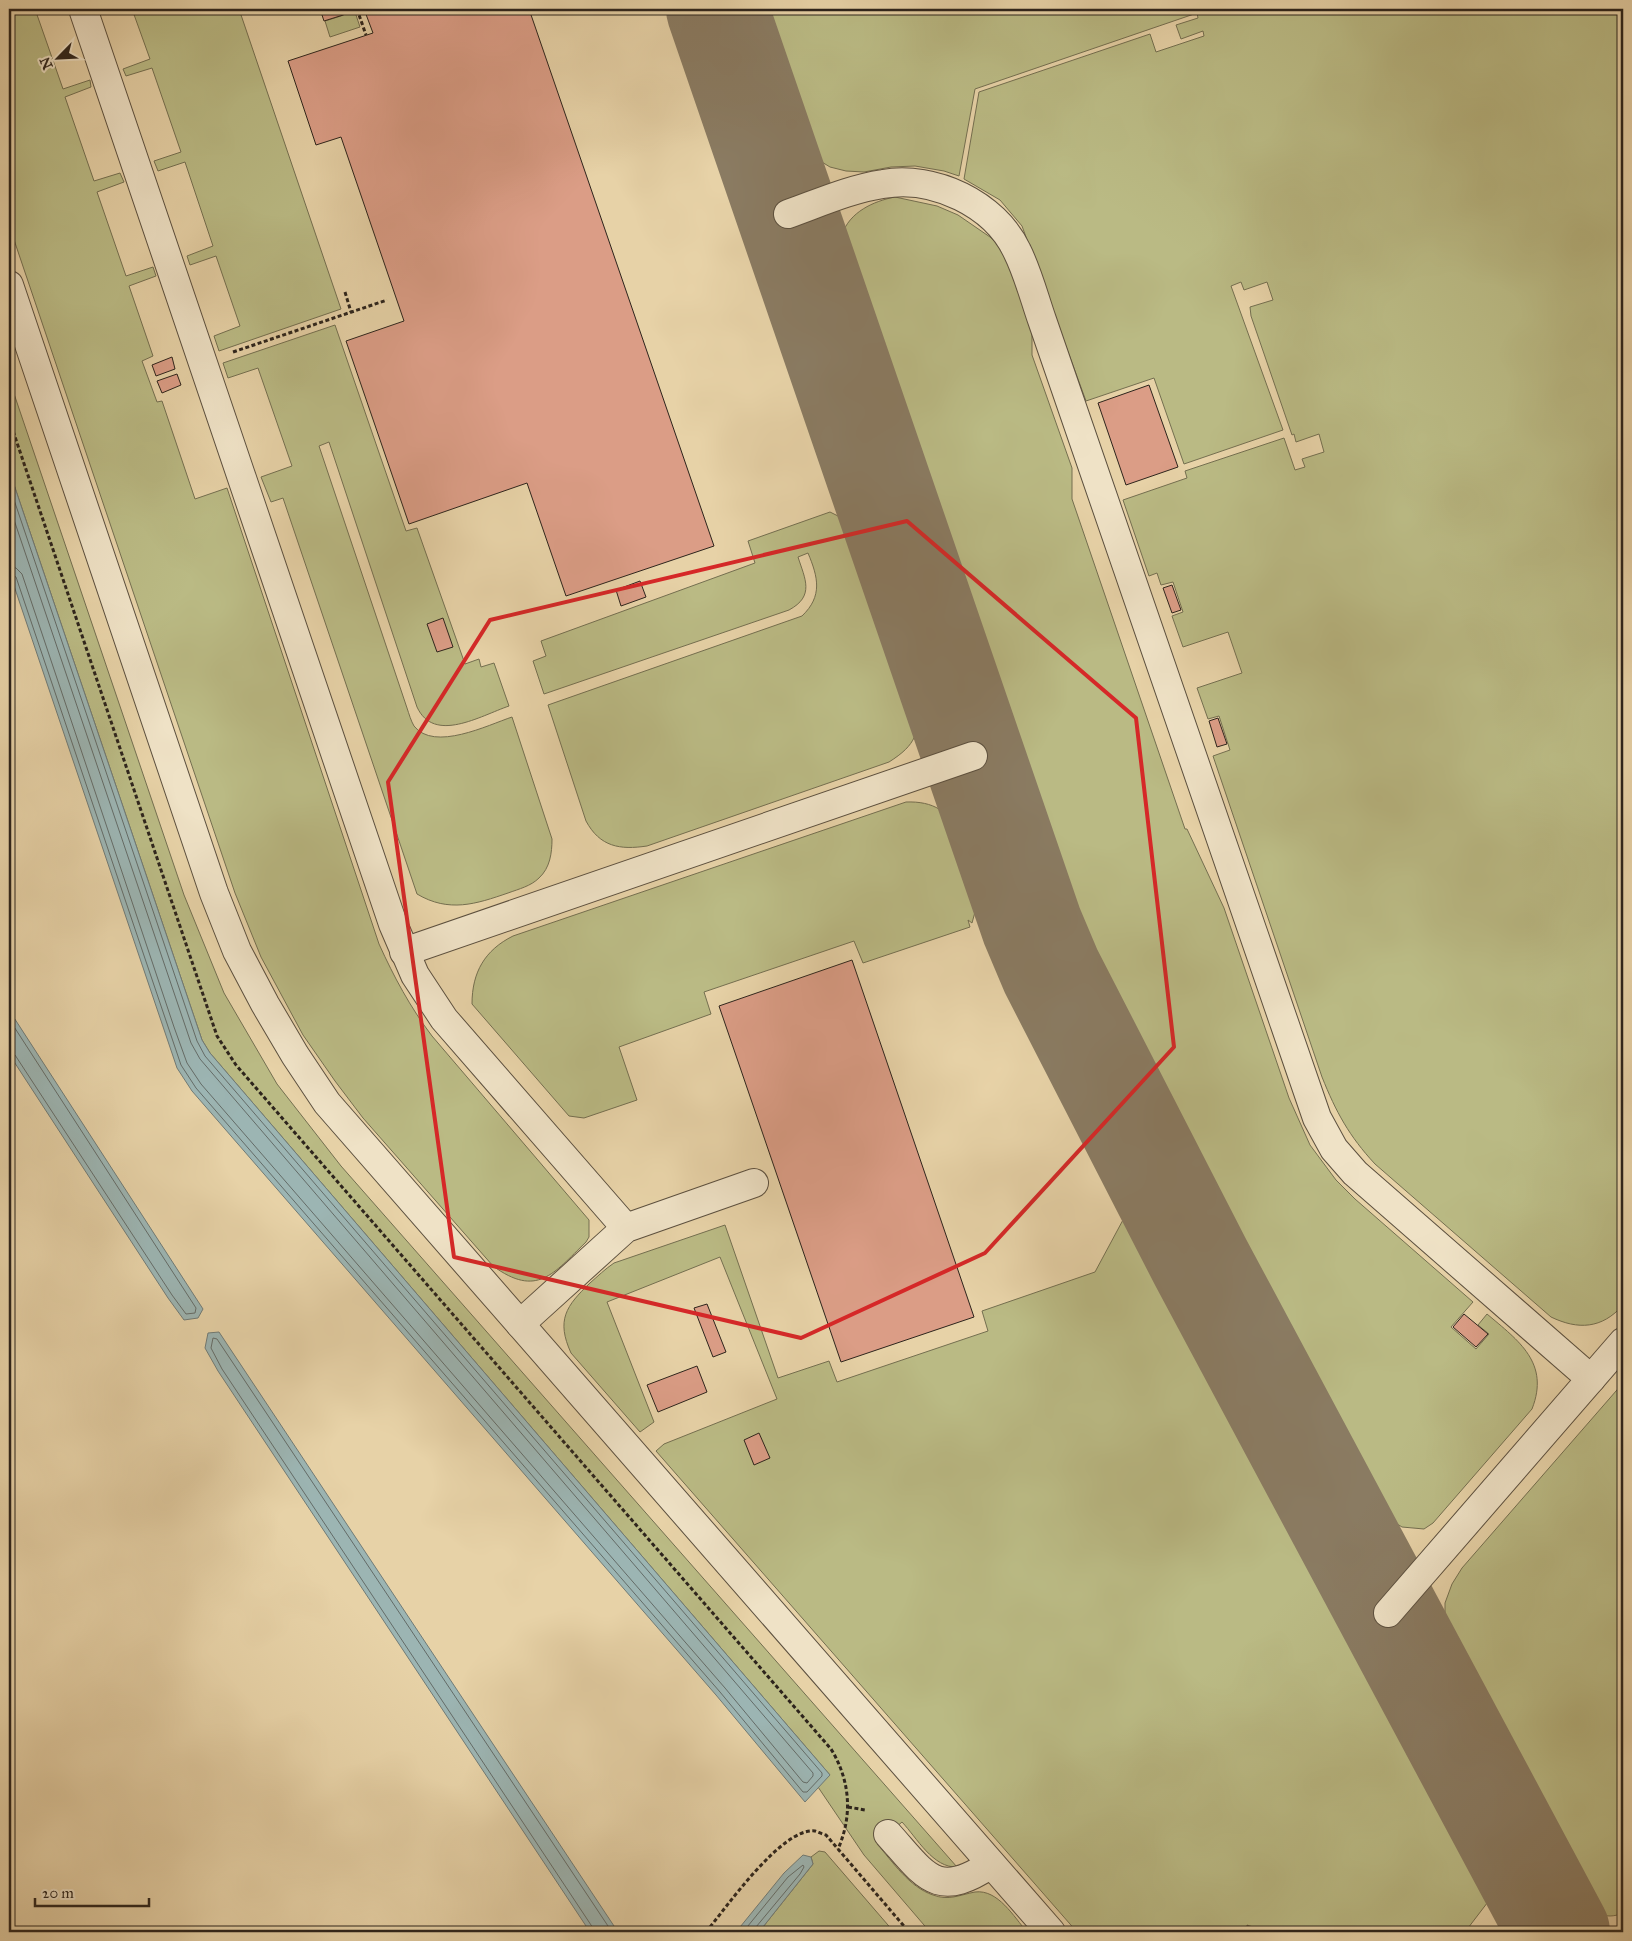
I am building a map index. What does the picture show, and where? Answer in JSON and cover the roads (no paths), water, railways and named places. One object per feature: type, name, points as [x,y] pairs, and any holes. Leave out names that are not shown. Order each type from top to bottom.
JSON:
[{"type":"street","points":[[83,9],[404,952],[415,975],[444,1019],[626,1228]]},
{"type":"street","points":[[788,214],[883,184],[913,183],[942,189],[972,202],[999,223],[1017,250],[1042,320],[1316,1118],[1334,1149],[1355,1173],[1591,1379]]},
{"type":"street","points":[[9,285],[214,893],[238,951],[294,1055],[327,1103],[1051,1932]]},
{"type":"street","points":[[404,952],[973,756]]},
{"type":"street","points":[[520,1324],[626,1228],[754,1183]]},
{"type":"street","points":[[1388,1613],[1623,1342]]},
{"type":"street","points":[[888,1834],[922,1871],[934,1880],[946,1883],[958,1881],[973,1876],[991,1864]]},
{"type":"water","points":[[9,470],[202,1040],[210,1053],[830,1775],[805,1802],[716,1695],[192,1091],[177,1068],[9,571]]},
{"type":"water","points":[[9,1010],[203,1309],[198,1318],[184,1320],[168,1298],[9,1054]]},
{"type":"water","points":[[219,1332],[618,1932],[590,1932],[218,1371],[205,1348],[208,1333]]},
{"type":"water","points":[[803,1855],[811,1857],[813,1864],[759,1932],[736,1932],[784,1873]]}]
